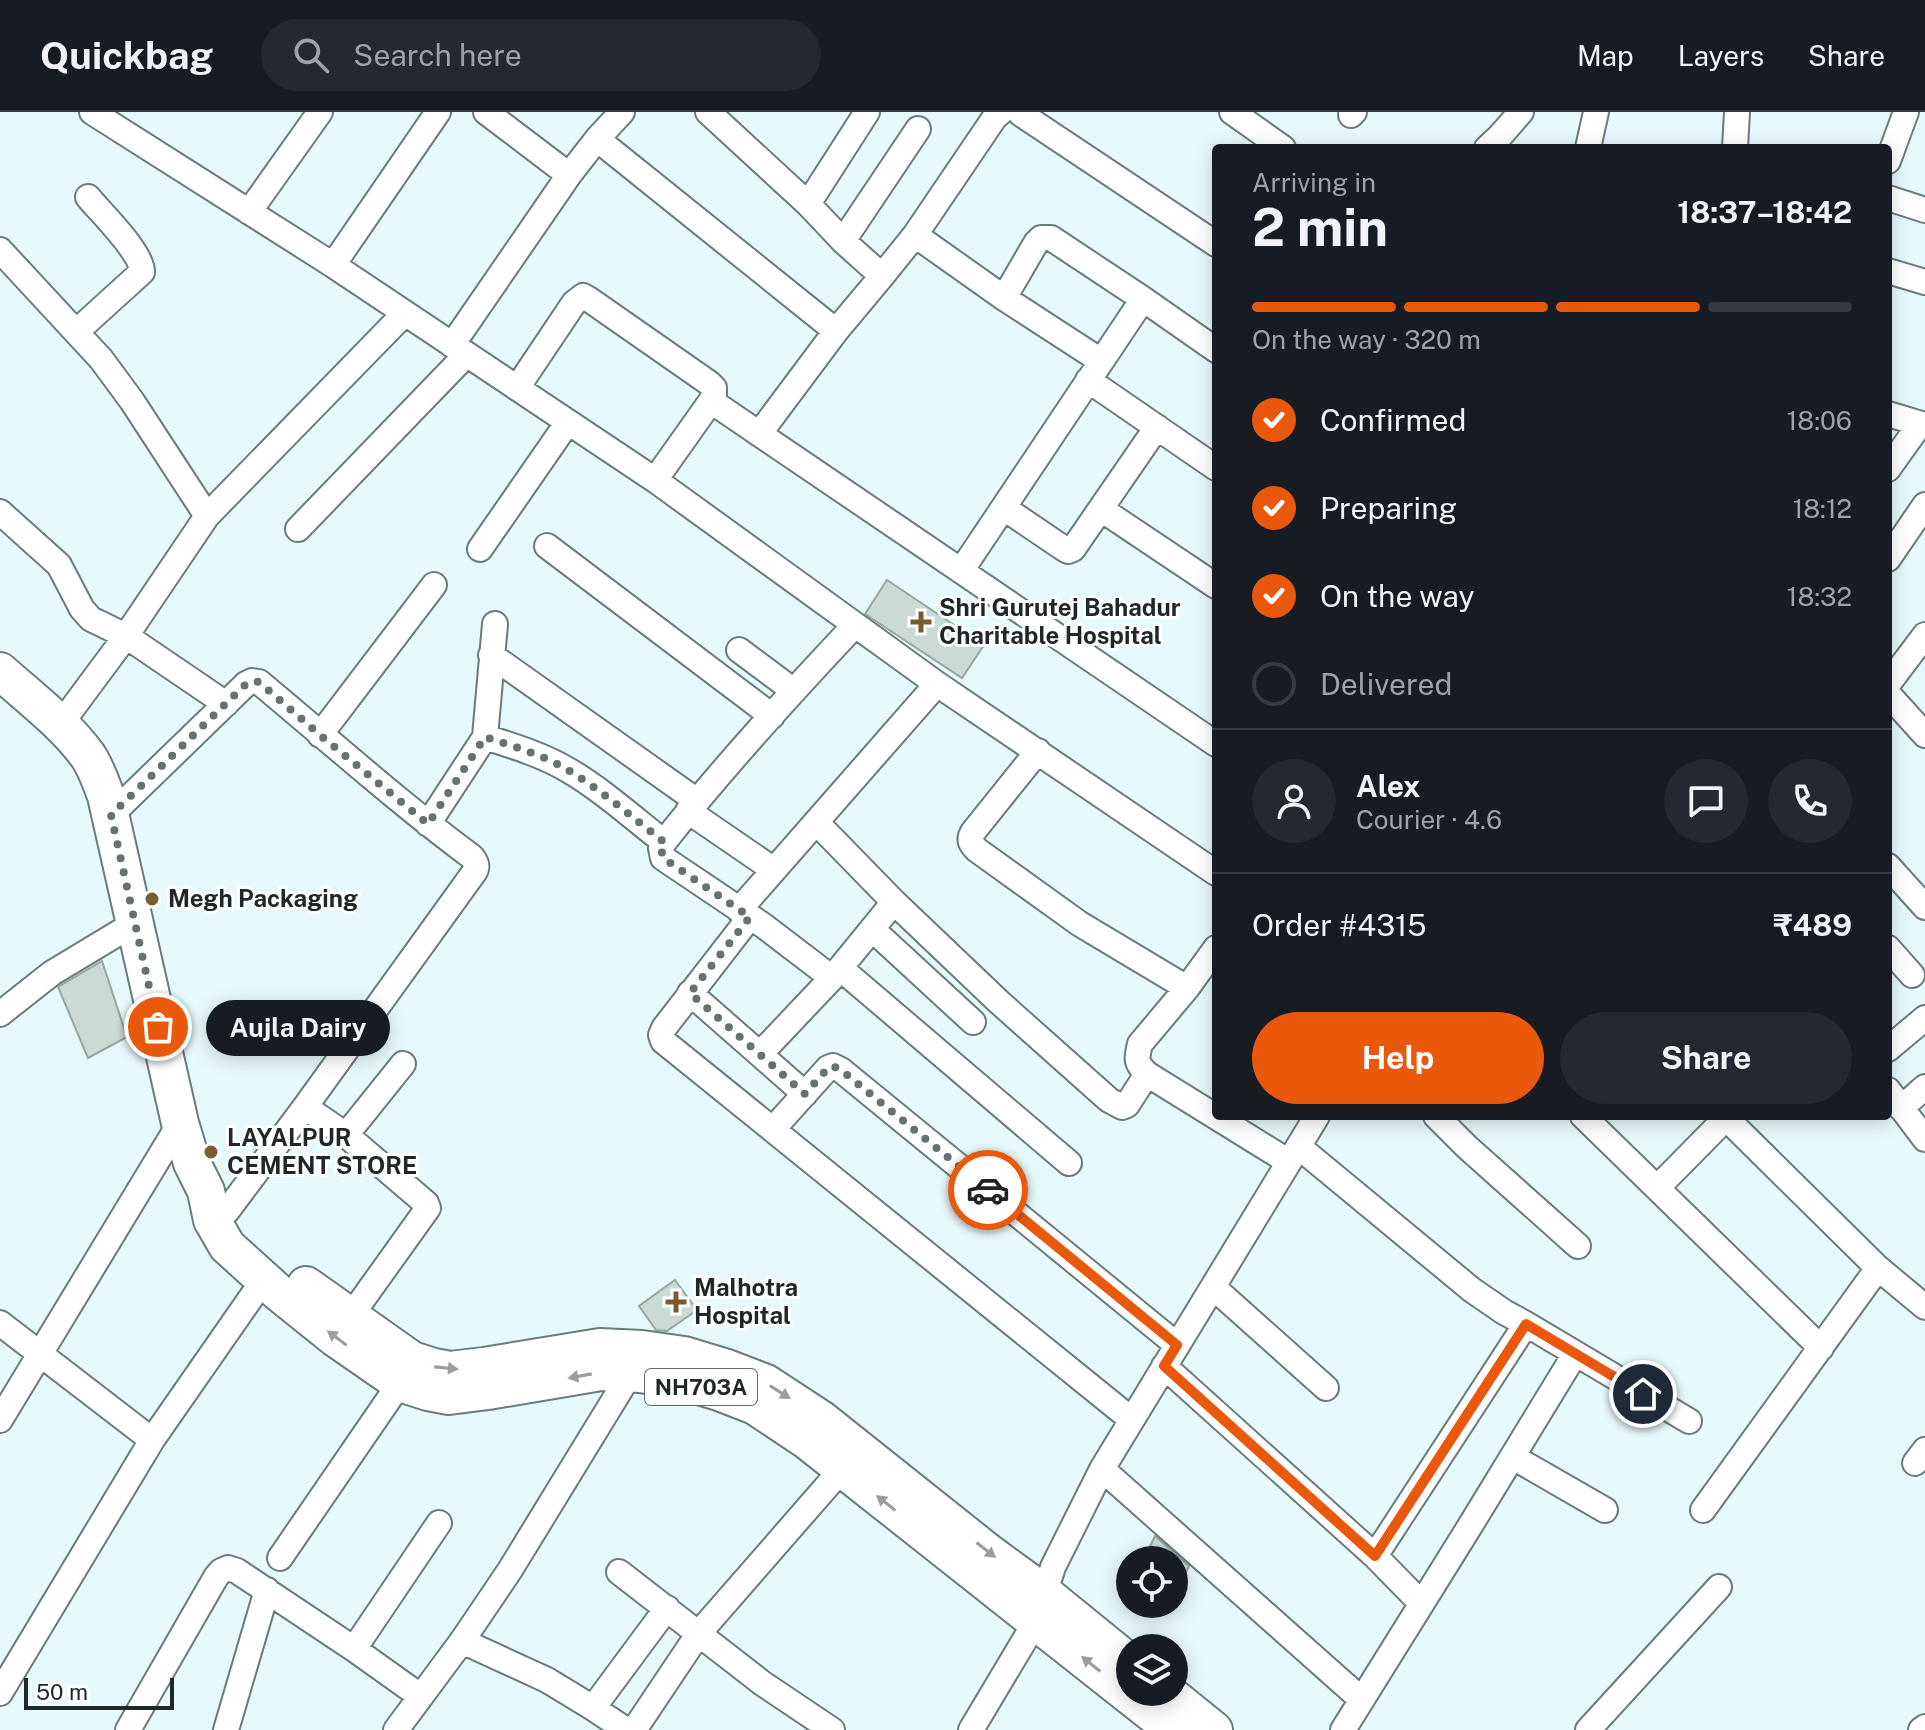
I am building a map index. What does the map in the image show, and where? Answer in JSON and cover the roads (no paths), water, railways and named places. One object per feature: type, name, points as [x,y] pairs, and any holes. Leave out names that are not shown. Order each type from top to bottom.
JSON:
[{"type":"highway","name":"NH703A","points":[[0,671],[71,735],[89,758],[111,815],[180,1123],[192,1163],[216,1201],[256,1243],[292,1275],[350,1317],[412,1360],[434,1367],[450,1370],[484,1366],[600,1347],[642,1349],[684,1355],[766,1383],[821,1419],[976,1542],[1040,1607],[1173,1730]]},
{"type":"highway","name":"NH703A","points":[[216,1201],[212,1220],[227,1246],[335,1338],[400,1383],[449,1396],[601,1372],[679,1380],[719,1392],[755,1406],[1040,1607],[1116,1654]]},
{"type":"highway","points":[[1184,1706],[1214,1730]]},
{"type":"street","points":[[92,112],[333,265],[655,480],[937,684],[1212,870]]},
{"type":"street","points":[[249,212],[320,112]]},
{"type":"street","points":[[333,265],[438,112]]},
{"type":"street","points":[[486,112],[569,175]]},
{"type":"street","points":[[298,529],[459,350],[569,175],[622,112]]},
{"type":"street","points":[[708,112],[882,276]]},
{"type":"street","points":[[808,204],[867,112]]},
{"type":"street","points":[[759,434],[836,331],[915,235],[995,117],[1015,112],[1212,241]]},
{"type":"street","points":[[1232,112],[1277,144]]},
{"type":"street","points":[[1491,144],[1521,112]]},
{"type":"street","points":[[1589,144],[1596,112]]},
{"type":"street","points":[[1735,144],[1737,112]]},
{"type":"street","points":[[1892,150],[1906,112],[1925,121]]},
{"type":"street","points":[[843,241],[918,129]]},
{"type":"street","points":[[597,139],[836,331]]},
{"type":"street","points":[[77,331],[142,272],[136,254],[88,197]]},
{"type":"street","points":[[1892,199],[1925,210]]},
{"type":"street","points":[[915,235],[1004,298],[1095,371],[1157,427],[1212,465]]},
{"type":"street","points":[[1004,298],[1036,243],[1041,238],[1051,238],[1212,347]]},
{"type":"street","points":[[0,250],[101,359],[207,516]]},
{"type":"street","points":[[1892,272],[1925,282]]},
{"type":"street","points":[[517,388],[574,303],[583,296],[714,388],[711,401],[655,480]]},
{"type":"street","points":[[961,571],[1143,299]]},
{"type":"street","points":[[60,725],[126,636],[207,516],[405,313]]},
{"type":"street","points":[[711,401],[1212,741]]},
{"type":"street","points":[[1892,415],[1923,424],[1892,464]]},
{"type":"street","points":[[480,549],[568,422]]},
{"type":"street","points":[[1004,508],[1068,551],[1076,546],[1157,427]]},
{"type":"street","points":[[1892,553],[1925,505]]},
{"type":"street","points":[[1101,509],[1212,583]]},
{"type":"street","points":[[0,512],[59,565],[85,614],[126,636],[226,704]]},
{"type":"street","points":[[547,546],[772,716]]},
{"type":"street","points":[[320,735],[434,585]]},
{"type":"street","points":[[428,824],[485,737],[495,624]]},
{"type":"street","points":[[855,625],[692,806],[664,842],[661,848],[663,858],[836,973],[1069,1163]]},
{"type":"street","points":[[1892,679],[1925,635]]},
{"type":"street","points":[[739,650],[794,691]]},
{"type":"street","points":[[491,655],[774,870]]},
{"type":"street","points":[[111,815],[252,681],[259,682],[476,862],[477,869],[305,1107],[216,1201]]},
{"type":"street","points":[[937,684],[774,870],[661,1035],[663,1041],[1132,1420]]},
{"type":"street","points":[[1892,698],[1925,735]]},
{"type":"street","points":[[485,737],[568,770],[664,842]]},
{"type":"street","points":[[1038,751],[970,836],[970,843],[1080,924],[1187,988]]},
{"type":"street","points":[[817,823],[999,1002],[1109,1100],[1122,1107],[1127,1105],[1147,1074]]},
{"type":"street","points":[[1892,870],[1925,907]]},
{"type":"street","points":[[760,1054],[836,973],[894,902]]},
{"type":"street","points":[[0,1014],[52,973],[135,923]]},
{"type":"street","points":[[872,929],[973,1022]]},
{"type":"street","points":[[1892,952],[1912,975]]},
{"type":"street","points":[[1212,954],[1140,1044],[1137,1055],[1138,1064],[1147,1074],[1212,1109]]},
{"type":"street","points":[[690,993],[805,1094]]},
{"type":"street","points":[[1892,1046],[1925,1018]]},
{"type":"street","points":[[346,1135],[403,1064]]},
{"type":"street","points":[[773,1129],[828,1068],[833,1066],[841,1070],[1177,1345]]},
{"type":"street","points":[[1925,1087],[1894,1099],[1925,1139]]},
{"type":"street","points":[[305,1107],[346,1135],[428,1208],[350,1317]]},
{"type":"street","points":[[1232,1120],[1294,1154],[1504,1312],[1689,1421]]},
{"type":"street","points":[[971,1730],[1040,1607],[1053,1567],[1102,1469],[1315,1120]]},
{"type":"street","points":[[1440,1120],[1578,1246]]},
{"type":"street","points":[[1587,1120],[1821,1348]]},
{"type":"street","points":[[1658,1187],[1722,1120]]},
{"type":"street","points":[[1728,1120],[1878,1268],[1925,1307]]},
{"type":"street","points":[[0,1420],[180,1123]]},
{"type":"street","points":[[1703,1510],[1878,1268]]},
{"type":"street","points":[[0,1693],[152,1440],[264,1279]]},
{"type":"street","points":[[1213,1287],[1326,1388]]},
{"type":"street","points":[[0,1323],[152,1440]]},
{"type":"street","points":[[1375,1556],[1526,1324]]},
{"type":"street","points":[[1343,1730],[1575,1354]]},
{"type":"street","points":[[1164,1366],[1375,1556],[1421,1603]]},
{"type":"street","points":[[396,1730],[510,1570],[630,1374]]},
{"type":"street","points":[[280,1558],[400,1383]]},
{"type":"street","points":[[1513,1457],[1605,1510]]},
{"type":"street","points":[[634,1730],[699,1633],[842,1469]]},
{"type":"street","points":[[1102,1469],[1362,1700]]},
{"type":"street","points":[[354,1649],[439,1523]]},
{"type":"street","points":[[128,1730],[216,1577],[228,1568],[267,1590],[420,1696]]},
{"type":"street","points":[[619,1572],[762,1683],[832,1730]]},
{"type":"street","points":[[1588,1730],[1719,1587]]},
{"type":"street","points":[[226,1730],[267,1590]]},
{"type":"street","points":[[593,1708],[667,1608]]},
{"type":"street","points":[[462,1641],[532,1672],[626,1730]]},
{"type":"place","name":"Shri Gurutej Bahadur Charitable Hospital","points":[[921,622]]},
{"type":"place","name":"Megh Packaging","points":[[152,899]]},
{"type":"place","name":"Aujla Dairy","points":[[158,1027]]},
{"type":"place","name":"LAYALPUR CEMENT STORE","points":[[211,1152]]},
{"type":"place","name":"Malhotra Hospital","points":[[676,1302]]}]
